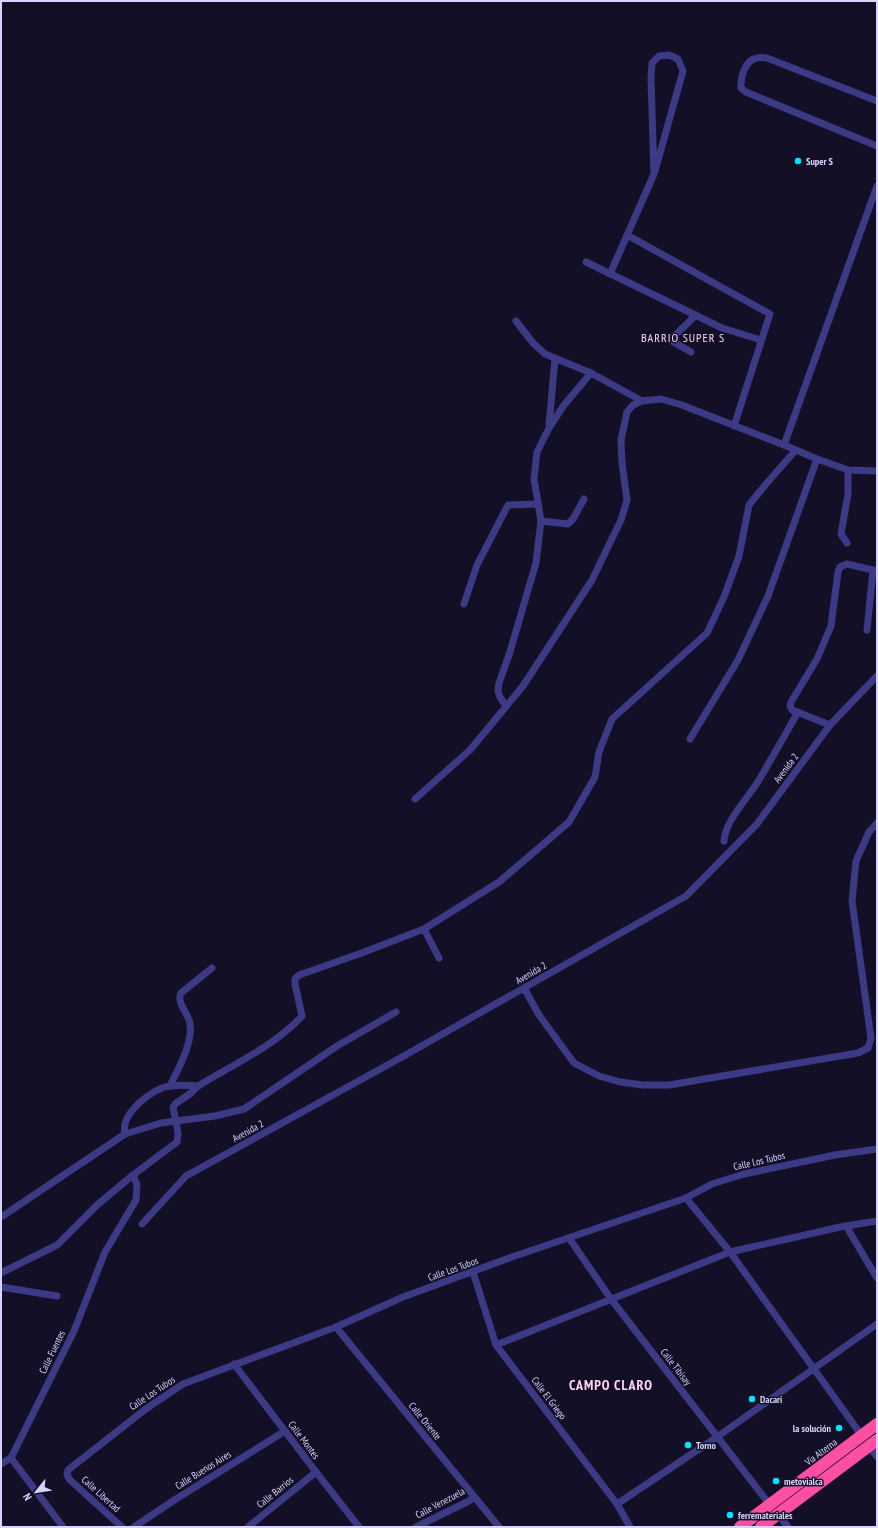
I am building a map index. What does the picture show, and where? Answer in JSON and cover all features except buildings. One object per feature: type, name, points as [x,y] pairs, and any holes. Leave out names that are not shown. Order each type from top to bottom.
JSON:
[{"type":"highway","name":"Vía Alterna","points":[[761,1527],[869,1440],[877,1424]]},
{"type":"highway","name":"Vía Alterna","points":[[740,1527],[770,1505],[869,1440]]},
{"type":"street","points":[[610,274],[654,174],[683,71],[678,59],[669,55],[659,56],[652,62],[651,78],[654,174]]},
{"type":"street","points":[[877,101],[767,58],[756,58],[748,63],[741,80],[741,88],[746,92],[877,146]]},
{"type":"street","points":[[784,445],[877,186]]},
{"type":"street","points":[[627,234],[770,314],[734,426]]},
{"type":"street","points":[[586,262],[722,328],[761,340]]},
{"type":"street","points":[[692,352],[670,340],[696,316]]},
{"type":"street","points":[[516,320],[533,343],[545,354],[591,373],[642,401]]},
{"type":"street","points":[[549,428],[555,358]]},
{"type":"street","points":[[506,706],[498,691],[499,683],[509,655],[536,563],[542,521],[534,479],[537,452],[549,428],[564,405],[591,373]]},
{"type":"street","points":[[415,799],[470,750],[523,686],[592,580],[622,520],[627,500],[622,463],[621,440],[627,412],[632,405],[642,401],[661,399],[682,405],[784,445],[817,460],[848,470],[877,471]]},
{"type":"street","points":[[1,1273],[57,1245],[97,1205],[133,1175],[177,1142],[178,1134],[174,1108],[175,1104],[191,1094],[198,1086],[256,1052],[302,1016],[295,984],[295,979],[299,975],[424,929],[499,882],[569,822],[595,777],[599,752],[612,719],[707,633],[724,597],[738,556],[749,505],[795,451]]},
{"type":"street","points":[[690,739],[738,660],[768,596],[817,460]]},
{"type":"street","points":[[847,543],[841,534],[848,494],[848,470]]},
{"type":"street","points":[[542,521],[568,524],[573,519],[584,499]]},
{"type":"street","points":[[464,604],[477,564],[508,505],[538,504]]},
{"type":"street","points":[[830,725],[792,710],[790,706],[817,659],[831,626],[838,572],[840,567],[847,564],[875,571],[867,630]]},
{"type":"street","name":"Avenida 2","points":[[142,1224],[186,1176],[395,1061],[686,896],[757,824],[830,725],[877,676]]},
{"type":"street","points":[[724,841],[724,832],[758,781],[798,712]]},
{"type":"street","points":[[524,988],[539,1015],[574,1063],[599,1076],[620,1082],[643,1085],[669,1085],[858,1053],[868,1048],[871,1038],[852,901],[856,861],[869,832],[877,823]]},
{"type":"street","points":[[424,929],[439,958]]},
{"type":"street","points":[[170,1086],[186,1049],[191,1031],[190,1023],[180,1001],[181,993],[212,968]]},
{"type":"street","points":[[1,1218],[125,1134],[161,1123],[215,1116],[244,1109],[336,1046],[396,1012]]},
{"type":"street","points":[[125,1134],[124,1128],[126,1120],[136,1106],[156,1090],[170,1086],[198,1086]]},
{"type":"street","name":"Calle Los Tubos","points":[[67,1475],[68,1470],[146,1408],[183,1384],[336,1326],[403,1297],[512,1257],[686,1198],[712,1184],[744,1174],[835,1155],[877,1149]]},
{"type":"street","name":"Calle Fuentes","points":[[11,1458],[74,1331],[105,1252],[136,1200],[137,1185],[133,1175]]},
{"type":"street","points":[[686,1198],[730,1252],[814,1368],[869,1440],[877,1456]]},
{"type":"street","points":[[496,1345],[730,1252],[846,1226],[877,1221]]},
{"type":"street","points":[[846,1226],[877,1278]]},
{"type":"street","name":"Calle Tibisay","points":[[569,1238],[611,1299],[770,1505]]},
{"type":"street","name":"Calle El Griego","points":[[473,1272],[496,1345],[617,1504],[630,1527]]},
{"type":"street","points":[[1,1287],[57,1296]]},
{"type":"street","points":[[617,1504],[717,1437],[877,1324]]},
{"type":"street","name":"Calle Oriente","points":[[336,1326],[498,1527]]},
{"type":"street","name":"Calle Montes","points":[[234,1364],[359,1527]]},
{"type":"street","name":"Calle Buenos Aires","points":[[134,1527],[285,1431]]},
{"type":"street","points":[[1,1464],[11,1458],[63,1527]]},
{"type":"street","name":"Calle Barrios","points":[[248,1527],[316,1472]]},
{"type":"street","name":"Calle Libertad","points":[[67,1475],[122,1527]]},
{"type":"street","name":"Calle Venezuela","points":[[416,1527],[469,1501],[474,1496]]},
{"type":"street","points":[[778,1514],[788,1527]]},
{"type":"place","name":"Super S","points":[[798,161]]},
{"type":"place","name":"Dacari","points":[[752,1399]]},
{"type":"place","name":"la solución","points":[[839,1428]]},
{"type":"place","name":"Torno","points":[[688,1445]]},
{"type":"place","name":"metovialca","points":[[776,1481]]},
{"type":"place","name":"ferremateriales","points":[[730,1515]]},
{"type":"district","name":"BARRIO SUPER S","points":[[683,337]]},
{"type":"district","name":"CAMPO CLARO","points":[[611,1385]]}]
